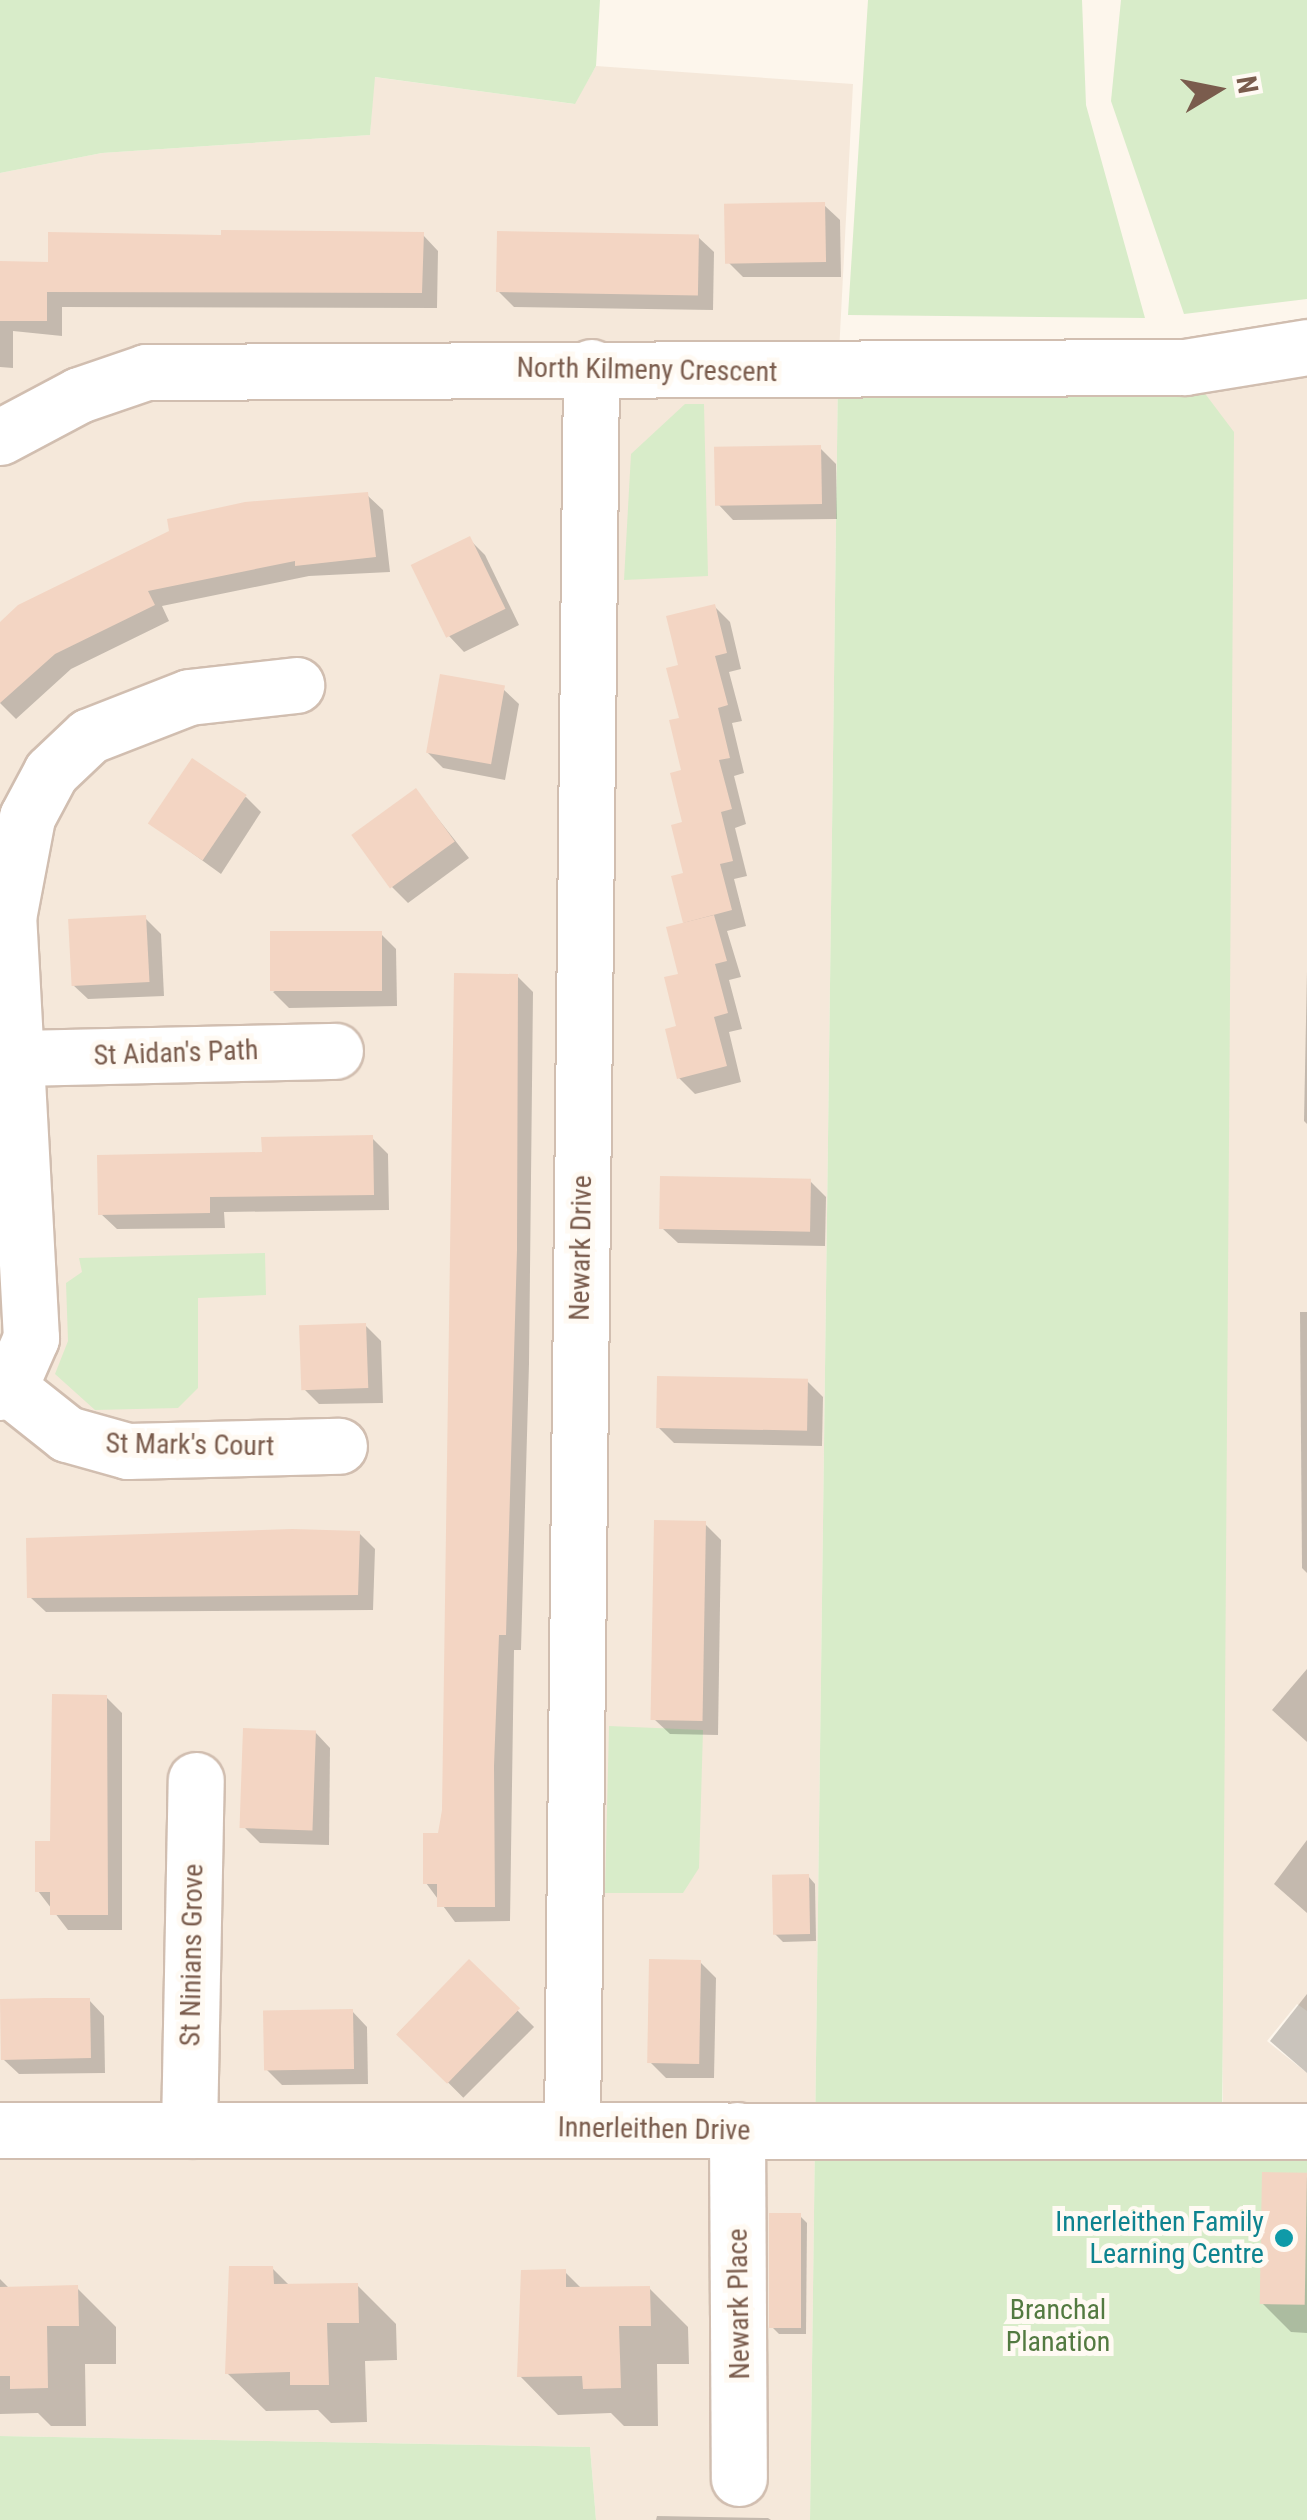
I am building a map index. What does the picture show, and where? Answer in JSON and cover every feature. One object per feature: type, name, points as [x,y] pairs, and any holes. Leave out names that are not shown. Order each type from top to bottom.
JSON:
[{"type":"street","name":"North Kilmeny Crescent","points":[[0,437],[80,395],[146,372],[591,367],[838,372],[1185,367],[1307,346]]},
{"type":"street","name":"Newark Drive","points":[[572,2128],[591,367]]},
{"type":"street","points":[[4,1390],[31,1338],[8,918],[26,817],[51,772],[88,736],[188,697],[296,685]]},
{"type":"street","name":"St Aidan's Path","points":[[18,1058],[334,1050]]},
{"type":"street","name":"St Mark's Court","points":[[4,1390],[67,1434],[128,1451],[338,1446]]},
{"type":"street","name":"St Ninians Grove","points":[[189,2130],[196,1780]]},
{"type":"street","name":"Innerleithen Drive","points":[[0,2130],[1307,2131]]},
{"type":"street","name":"Newark Place","points":[[736,2130],[740,2478]]},
{"type":"shaded area","points":[[596,66],[853,84],[838,372],[810,2520],[596,2520],[590,2447],[0,2436],[0,173],[102,153],[370,135],[374,77],[574,104]]},
{"type":"shaded area","points":[[1307,377],[1307,2011],[1297,2004],[1267,2041],[1307,2073],[1307,2106],[1223,2106],[1203,391]]},
{"type":"green space","points":[[0,0],[600,0],[596,66],[575,104],[375,77],[370,135],[102,153],[0,173]]},
{"type":"green space","points":[[868,0],[1082,0],[1086,105],[1145,318],[848,315]]},
{"type":"green space","points":[[1121,0],[1307,0],[1307,299],[1184,314],[1111,101]]},
{"type":"green space","name":"Branchal Planation","points":[[1185,367],[1234,432],[1222,2132],[1276,2159],[1307,2159],[1307,2520],[810,2520],[838,372]]},
{"type":"green space","points":[[685,404],[704,404],[708,576],[624,580],[631,454]]},
{"type":"green space","points":[[265,1253],[266,1295],[198,1298],[198,1388],[178,1408],[95,1410],[55,1374],[68,1341],[66,1283],[82,1272],[79,1258]]},
{"type":"green space","points":[[609,1726],[703,1730],[699,1868],[683,1893],[605,1893]]},
{"type":"green space","points":[[0,2436],[590,2447],[596,2520],[0,2520]]},
{"type":"building","points":[[825,202],[826,262],[725,264],[724,204]]},
{"type":"building","points":[[221,230],[424,232],[422,293],[47,292],[47,321],[0,321],[0,261],[48,262],[48,232],[221,235]]},
{"type":"building","points":[[497,231],[699,235],[698,296],[496,292]]},
{"type":"building","points":[[821,445],[822,504],[715,506],[714,447]]},
{"type":"building","points":[[368,492],[376,557],[295,566],[295,561],[148,591],[155,605],[55,654],[0,703],[0,622],[18,605],[169,531],[167,519],[245,502]]},
{"type":"building","points":[[470,536],[506,609],[446,638],[411,565]]},
{"type":"building","points":[[715,604],[727,653],[715,656],[728,705],[718,708],[730,758],[719,760],[732,809],[721,812],[733,861],[720,864],[732,910],[683,923],[671,876],[683,873],[671,825],[682,822],[670,773],[681,770],[669,720],[679,718],[666,668],[678,665],[666,616]]},
{"type":"building","points":[[440,674],[505,685],[491,764],[426,753]]},
{"type":"building","points":[[192,758],[247,795],[203,860],[148,823]]},
{"type":"building","points":[[416,788],[455,841],[390,888],[351,835]]},
{"type":"building","points":[[146,915],[150,982],[72,986],[68,919]]},
{"type":"building","points":[[714,915],[727,961],[715,964],[728,1013],[714,1017],[727,1066],[677,1079],[665,1029],[676,1026],[664,977],[678,974],[666,927]]},
{"type":"building","points":[[270,931],[382,931],[382,991],[270,991]]},
{"type":"building","points":[[454,973],[518,974],[517,1250],[506,1635],[499,1635],[494,1766],[495,1907],[437,1907],[437,1884],[423,1884],[423,1833],[438,1833],[442,1810]]},
{"type":"building","points":[[373,1135],[374,1195],[210,1197],[210,1213],[98,1215],[97,1155],[262,1152],[261,1137]]},
{"type":"building","points":[[660,1176],[811,1179],[810,1232],[659,1229]]},
{"type":"building","points":[[366,1323],[368,1388],[301,1390],[299,1325]]},
{"type":"building","points":[[657,1376],[808,1379],[807,1431],[656,1428]]},
{"type":"building","points":[[654,1520],[706,1521],[703,1721],[651,1720]]},
{"type":"building","points":[[292,1529],[360,1531],[358,1595],[27,1598],[26,1538]]},
{"type":"building","points":[[52,1694],[107,1695],[108,1915],[50,1915],[50,1892],[35,1892],[35,1841],[50,1841]]},
{"type":"building","points":[[243,1728],[316,1731],[312,1830],[240,1828]]},
{"type":"building","points":[[809,1874],[810,1934],[773,1935],[772,1875]]},
{"type":"building","points":[[469,1959],[520,2008],[447,2084],[396,2035]]},
{"type":"building","points":[[649,1959],[701,1960],[699,2064],[647,2063]]},
{"type":"building","points":[[90,1998],[91,2058],[1,2060],[0,1999]]},
{"type":"building","points":[[353,2009],[354,2069],[264,2071],[263,2011]]},
{"type":"building","name":"Innerleithen Family Learning Centre","points":[[1262,2172],[1307,2173],[1305,2305],[1260,2304]]},
{"type":"building","points":[[769,2213],[801,2213],[801,2328],[769,2328]]},
{"type":"building","points":[[229,2266],[273,2266],[274,2284],[358,2283],[359,2323],[327,2323],[329,2385],[290,2385],[290,2372],[225,2374]]},
{"type":"building","points":[[566,2269],[566,2287],[650,2286],[651,2326],[619,2326],[621,2388],[583,2389],[582,2376],[517,2377],[521,2270]]},
{"type":"building","points":[[78,2285],[79,2326],[47,2326],[48,2388],[10,2389],[10,2376],[0,2376],[0,2287]]},
{"type":"place","name":"Innerleithen Family Learning Centre","points":[[1284,2238]]}]
